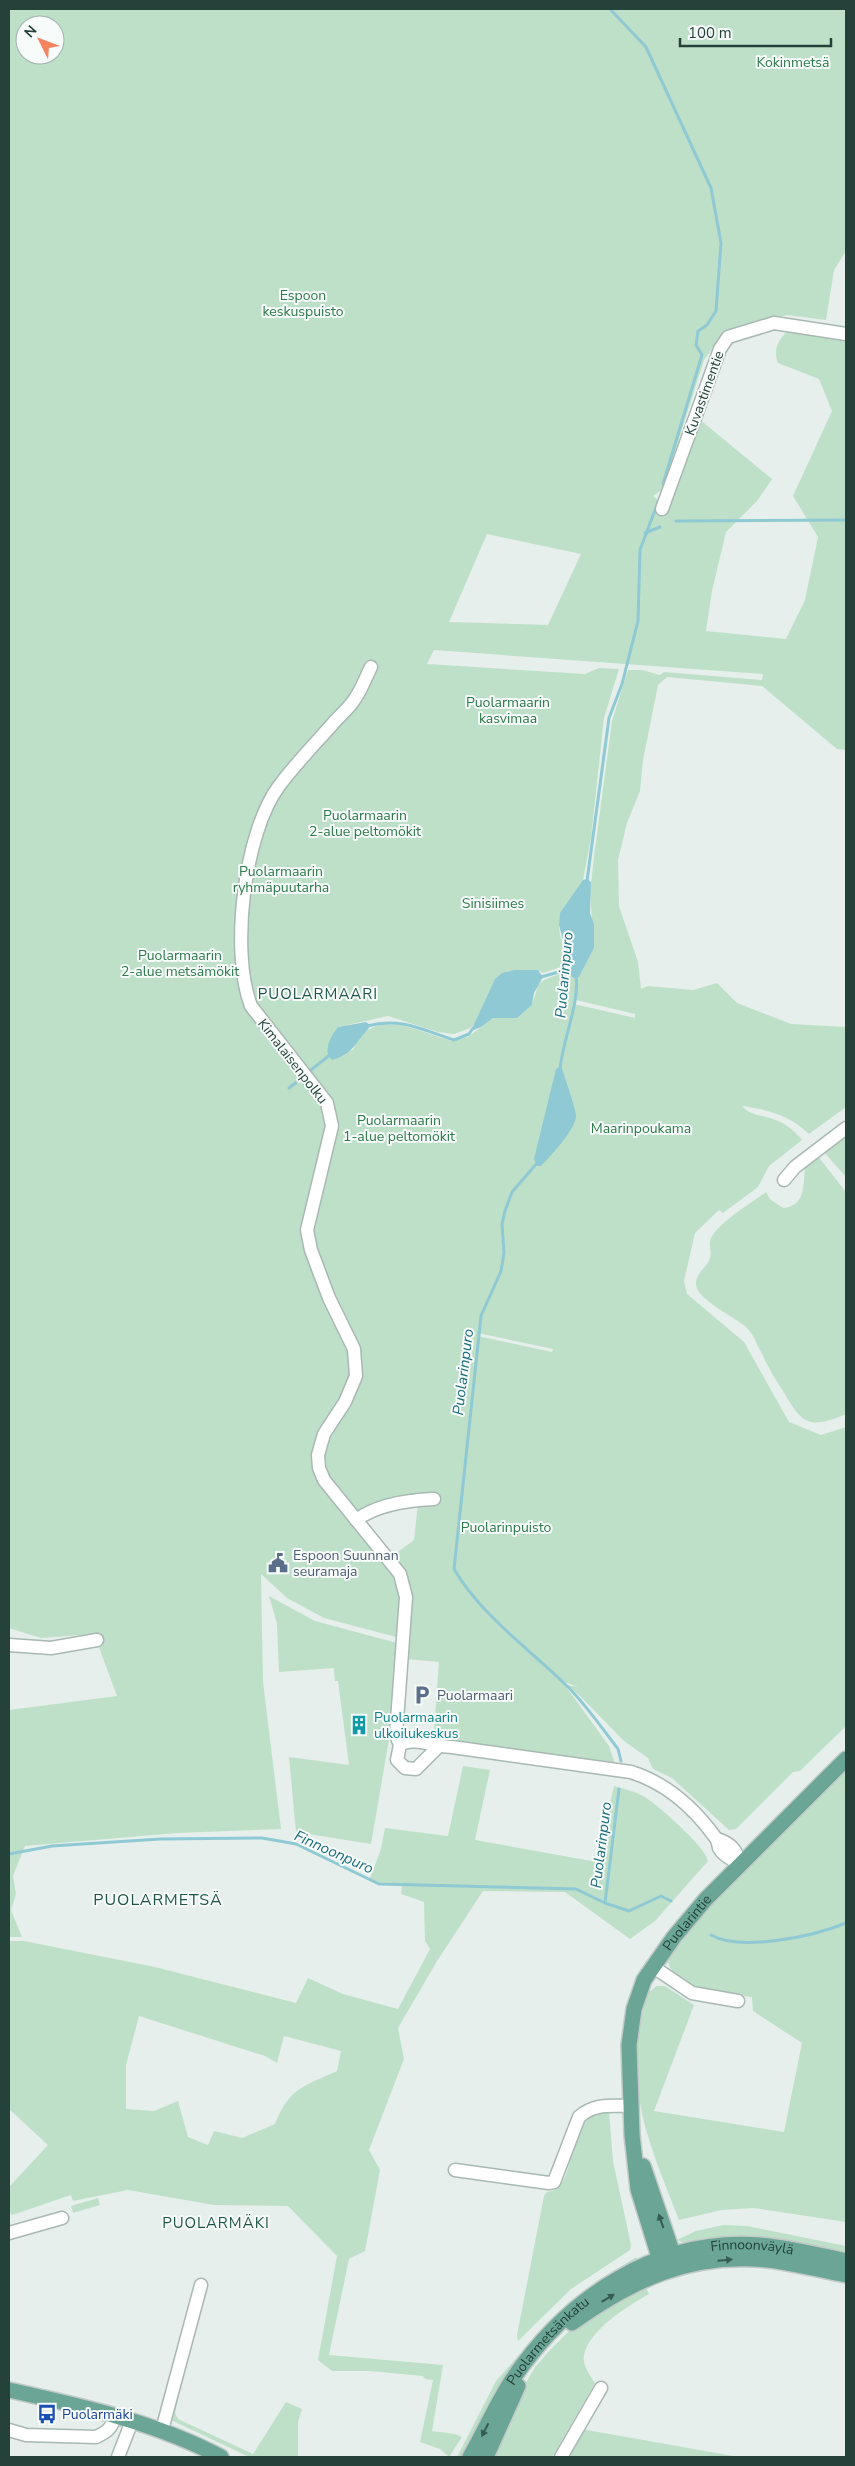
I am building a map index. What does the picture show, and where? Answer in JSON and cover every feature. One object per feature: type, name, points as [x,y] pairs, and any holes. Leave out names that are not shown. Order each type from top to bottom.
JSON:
[{"type":"main road","name":"Puolarintie","points":[[668,2262],[638,2189],[630,2106],[629,2046],[634,2008],[644,1980],[652,1966],[701,1905],[740,1863],[846,1759]]},
{"type":"main road","name":"Finnoonväylä","points":[[668,2262],[721,2246],[760,2245],[846,2261]]},
{"type":"main road","name":"Finnoonväylä","points":[[668,2262],[768,2260],[846,2275]]},
{"type":"main road","name":"Puolarmetsänkatu","points":[[470,2457],[511,2381],[556,2326],[596,2291],[668,2262]]},
{"type":"main road","name":"Puolarmetsänkatu","points":[[486,2457],[518,2387],[536,2359],[549,2344],[568,2325],[596,2305],[668,2262]]},
{"type":"main road","points":[[9,2390],[115,2416],[162,2430],[221,2457]]},
{"type":"street","name":"Kuvastimentie","points":[[662,509],[720,349],[728,337],[774,323],[846,334]]},
{"type":"street","name":"Kimalaisenpolku","points":[[371,667],[356,698],[278,788],[262,817],[250,859],[241,931],[241,962],[245,991],[251,1006],[327,1103],[332,1126],[307,1230],[311,1250],[329,1298],[354,1349],[356,1376],[353,1387],[324,1434],[318,1455],[319,1468],[324,1480],[400,1574],[406,1597],[396,1735],[400,1745]]},
{"type":"street","points":[[784,1180],[795,1167],[846,1128]]},
{"type":"street","points":[[356,1520],[364,1514],[381,1508],[412,1500],[434,1499]]},
{"type":"street","points":[[9,1645],[51,1648],[97,1640]]},
{"type":"street","points":[[438,1747],[420,1766],[410,1769],[400,1764],[396,1755],[400,1745],[412,1740],[438,1747],[452,1747],[637,1774],[674,1794],[716,1839],[727,1842],[732,1846],[740,1863]]},
{"type":"street","points":[[652,1966],[692,1993],[738,2001]]},
{"type":"street","points":[[455,2170],[549,2183],[554,2182],[579,2117],[587,2110],[601,2106],[630,2106]]},
{"type":"street","points":[[9,2233],[62,2218]]},
{"type":"street","points":[[162,2430],[201,2285]]},
{"type":"street","points":[[561,2457],[601,2388]]},
{"type":"street","points":[[9,2430],[26,2435],[96,2437],[106,2433],[112,2425],[115,2416]]},
{"type":"street","points":[[118,2457],[132,2421]]},
{"type":"green space","points":[[9,9],[846,9],[846,251],[834,270],[826,320],[787,315],[726,330],[704,360],[663,489],[653,496],[661,502],[699,419],[772,479],[757,501],[726,532],[712,591],[706,631],[786,639],[805,600],[818,537],[793,496],[832,411],[819,379],[778,363],[776,349],[779,341],[789,330],[846,338],[846,750],[837,749],[762,686],[667,677],[658,685],[643,760],[640,791],[627,823],[618,860],[619,906],[638,962],[641,989],[648,986],[693,990],[717,983],[737,1003],[791,1024],[846,1027],[846,1107],[809,1134],[794,1122],[778,1114],[742,1106],[751,1113],[784,1124],[792,1129],[802,1140],[769,1166],[758,1187],[723,1213],[719,1210],[695,1233],[684,1281],[687,1294],[744,1342],[789,1422],[821,1435],[846,1427],[846,1726],[800,1771],[793,1772],[736,1829],[729,1830],[672,1778],[653,1769],[648,1758],[624,1741],[567,1685],[578,1687],[562,1681],[609,1746],[615,1764],[431,1739],[434,1731],[439,1662],[406,1659],[400,1638],[324,1618],[287,1598],[261,1574],[263,1682],[281,1829],[177,1833],[25,1846],[13,1876],[16,1894],[11,1910],[22,1937],[9,1937],[9,1710],[117,1696],[94,1634],[41,1638],[9,1628]],"holes":[[[487,534],[581,554],[548,625],[449,622]],[[434,650],[763,674],[762,680],[664,672],[660,675],[642,670],[628,670],[612,721],[595,849],[590,892],[594,948],[579,977],[573,978],[567,971],[544,980],[538,985],[532,1005],[517,1018],[493,1018],[468,1037],[452,1041],[411,1028],[384,1025],[372,1028],[361,1036],[353,1050],[327,1048],[338,1027],[388,1016],[438,1032],[454,1034],[470,1028],[476,1023],[483,1008],[508,971],[538,970],[543,973],[567,965],[559,931],[560,919],[565,907],[583,880],[591,838],[604,718],[619,669],[599,668],[585,674],[427,664]],[[576,1000],[635,1014],[635,1018],[574,1004]],[[478,1333],[553,1349],[552,1352],[478,1336]],[[418,1504],[414,1540],[395,1554],[382,1556],[356,1527],[367,1517]]]},
{"type":"green space","points":[[846,1133],[846,1177],[825,1153],[824,1149]]},
{"type":"green space","points":[[817,1155],[846,1192],[846,1414],[823,1422],[808,1421],[796,1411],[747,1328],[702,1296],[696,1284],[698,1276],[710,1258],[710,1242],[718,1229],[766,1192],[770,1199],[783,1208],[796,1203],[802,1194],[805,1167]]},
{"type":"green space","points":[[269,1596],[315,1621],[397,1643],[393,1716],[371,1844],[296,1832],[289,1757],[349,1765],[338,1681],[335,1681],[334,1668],[279,1672],[277,1624]]},
{"type":"green space","points":[[463,1766],[490,1770],[475,1840],[597,1862],[614,1786],[640,1794],[658,1807],[699,1846],[708,1861],[655,1921],[630,1939],[565,1892],[483,1891],[437,1961],[398,2028],[404,2059],[369,2150],[380,2170],[365,2251],[349,2259],[329,2355],[443,2365],[432,2431],[455,2434],[462,2437],[449,2457],[440,2449],[420,2442],[433,2380],[425,2379],[423,2376],[370,2371],[332,2371],[318,2360],[337,2256],[288,2206],[214,2205],[128,2190],[73,2201],[71,2195],[12,2215],[9,2211],[9,2187],[48,2145],[9,2109],[9,1941],[24,1941],[155,1967],[296,2003],[308,1978],[343,1994],[398,2009],[430,1949],[425,1941],[424,1902],[401,1894],[402,1885],[379,1884],[369,1881],[381,1849],[385,1828],[448,1836]],"holes":[[[139,2016],[265,2056],[277,2063],[284,2036],[341,2051],[337,2071],[307,2085],[292,2095],[280,2112],[275,2124],[242,2138],[214,2131],[208,2145],[188,2137],[178,2101],[154,2111],[126,2109],[126,2065]]]},
{"type":"green space","points":[[846,1771],[846,2222],[754,2208],[722,2210],[679,2220],[654,2156],[638,2090],[637,2044],[647,1991],[651,1991],[656,1986],[665,1986],[694,2005],[654,2111],[784,2132],[802,2043],[753,2011],[752,1997],[703,1991],[691,1987],[673,1973],[668,1962],[678,1941],[725,1887]]},
{"type":"green space","points":[[598,2112],[609,2112],[613,2161],[631,2245],[630,2250],[571,2289],[518,2341],[517,2335],[544,2196],[547,2192],[557,2188],[563,2180],[568,2170],[579,2132],[587,2120]]},
{"type":"green space","points":[[98,2198],[100,2205],[73,2213],[71,2206]]},
{"type":"green space","points":[[723,2225],[747,2226],[846,2246],[846,2254],[700,2242],[684,2243],[677,2240],[696,2231]]},
{"type":"green space","points":[[636,2257],[638,2260],[635,2264],[577,2302],[464,2457],[457,2457],[496,2381],[547,2324],[582,2292]]},
{"type":"green space","points":[[645,2285],[649,2294],[611,2319],[593,2336],[587,2346],[584,2362],[595,2383],[552,2457],[490,2457],[512,2407],[535,2367],[550,2350],[578,2322]]},
{"type":"green space","points":[[176,2394],[179,2395],[175,2413],[178,2419],[253,2454],[286,2402],[302,2409],[298,2422],[298,2457],[249,2457],[169,2419]]},
{"type":"green space","points":[[581,2429],[739,2457],[564,2457]]},
{"type":"water","points":[[587,879],[591,882],[590,913],[594,924],[594,948],[579,977],[573,978],[566,969],[567,955],[559,925],[560,913],[583,880]]},
{"type":"water","points":[[514,970],[538,970],[543,977],[534,993],[532,1005],[517,1018],[493,1018],[481,1027],[471,1031],[495,979],[502,973]]},
{"type":"water","points":[[366,1022],[370,1025],[369,1028],[353,1047],[345,1055],[332,1060],[329,1056],[328,1048],[330,1039],[338,1027]]},
{"type":"water","points":[[561,1066],[572,1098],[576,1115],[575,1121],[568,1134],[556,1149],[541,1166],[537,1166],[534,1159],[556,1069]]},
{"type":"waterway","points":[[610,9],[646,47],[711,188],[721,243],[716,311],[707,325],[698,331],[696,345],[702,355],[663,484]]},
{"type":"waterway","name":"Puolarinpuro","points":[[587,881],[609,718],[622,684],[638,621],[640,550],[658,502]]},
{"type":"waterway","points":[[676,521],[846,520]]},
{"type":"waterway","points":[[645,533],[660,527]]},
{"type":"waterway","points":[[541,977],[569,969]]},
{"type":"waterway","name":"Puolarinpuro","points":[[560,1070],[577,987],[576,976]]},
{"type":"waterway","points":[[367,1026],[391,1023],[401,1024],[454,1040],[469,1034],[473,1028]]},
{"type":"waterway","points":[[306,1074],[331,1054]]},
{"type":"waterway","points":[[289,1088],[302,1078]]},
{"type":"waterway","name":"Puolarinpuro","points":[[538,1162],[512,1192],[502,1224],[504,1253],[501,1271],[481,1316],[454,1569],[465,1586],[491,1616],[565,1684],[593,1715],[618,1749],[621,1761]]},
{"type":"waterway","name":"Puolarinpuro","points":[[605,1903],[619,1789]]},
{"type":"waterway","name":"Finnoonpuro","points":[[9,1854],[52,1846],[160,1839],[262,1838],[296,1844],[379,1884],[576,1889],[605,1903],[629,1911],[661,1896],[671,1901]]},
{"type":"waterway","name":"Finnoonpuro","points":[[711,1935],[724,1940],[759,1942],[798,1937],[846,1923]]},
{"type":"place","name":"Espoon Suunnan seuramaja","points":[[278,1563]]},
{"type":"place","name":"Puolarmaari","points":[[422,1695]]},
{"type":"place","name":"Puolarmaarin ulkoilukeskus","points":[[359,1725]]},
{"type":"place","name":"Puolarmäki","points":[[47,2414]]},
{"type":"district","name":"PUOLARMAARI","points":[[318,994]]},
{"type":"district","name":"PUOLARMETSÄ","points":[[158,1899]]},
{"type":"district","name":"PUOLARMÄKI","points":[[216,2223]]},
{"type":"park label","name":"Kokinmetsä","points":[[793,62]]},
{"type":"park label","name":"Espoon keskuspuisto","points":[[303,304]]},
{"type":"park label","name":"Puolarmaarin kasvimaa","points":[[508,710]]},
{"type":"park label","name":"Puolarmaarin 2-alue peltomökit","points":[[365,824]]},
{"type":"park label","name":"Puolarmaarin ryhmäpuutarha","points":[[281,880]]},
{"type":"park label","name":"Sinisiimes","points":[[493,903]]},
{"type":"park label","name":"Puolarmaarin 2-alue metsämökit","points":[[180,964]]},
{"type":"park label","name":"Puolarmaarin 1-alue peltomökit","points":[[399,1128]]},
{"type":"park label","name":"Maarinpoukama","points":[[641,1128]]},
{"type":"park label","name":"Puolarinpuisto","points":[[506,1527]]}]
